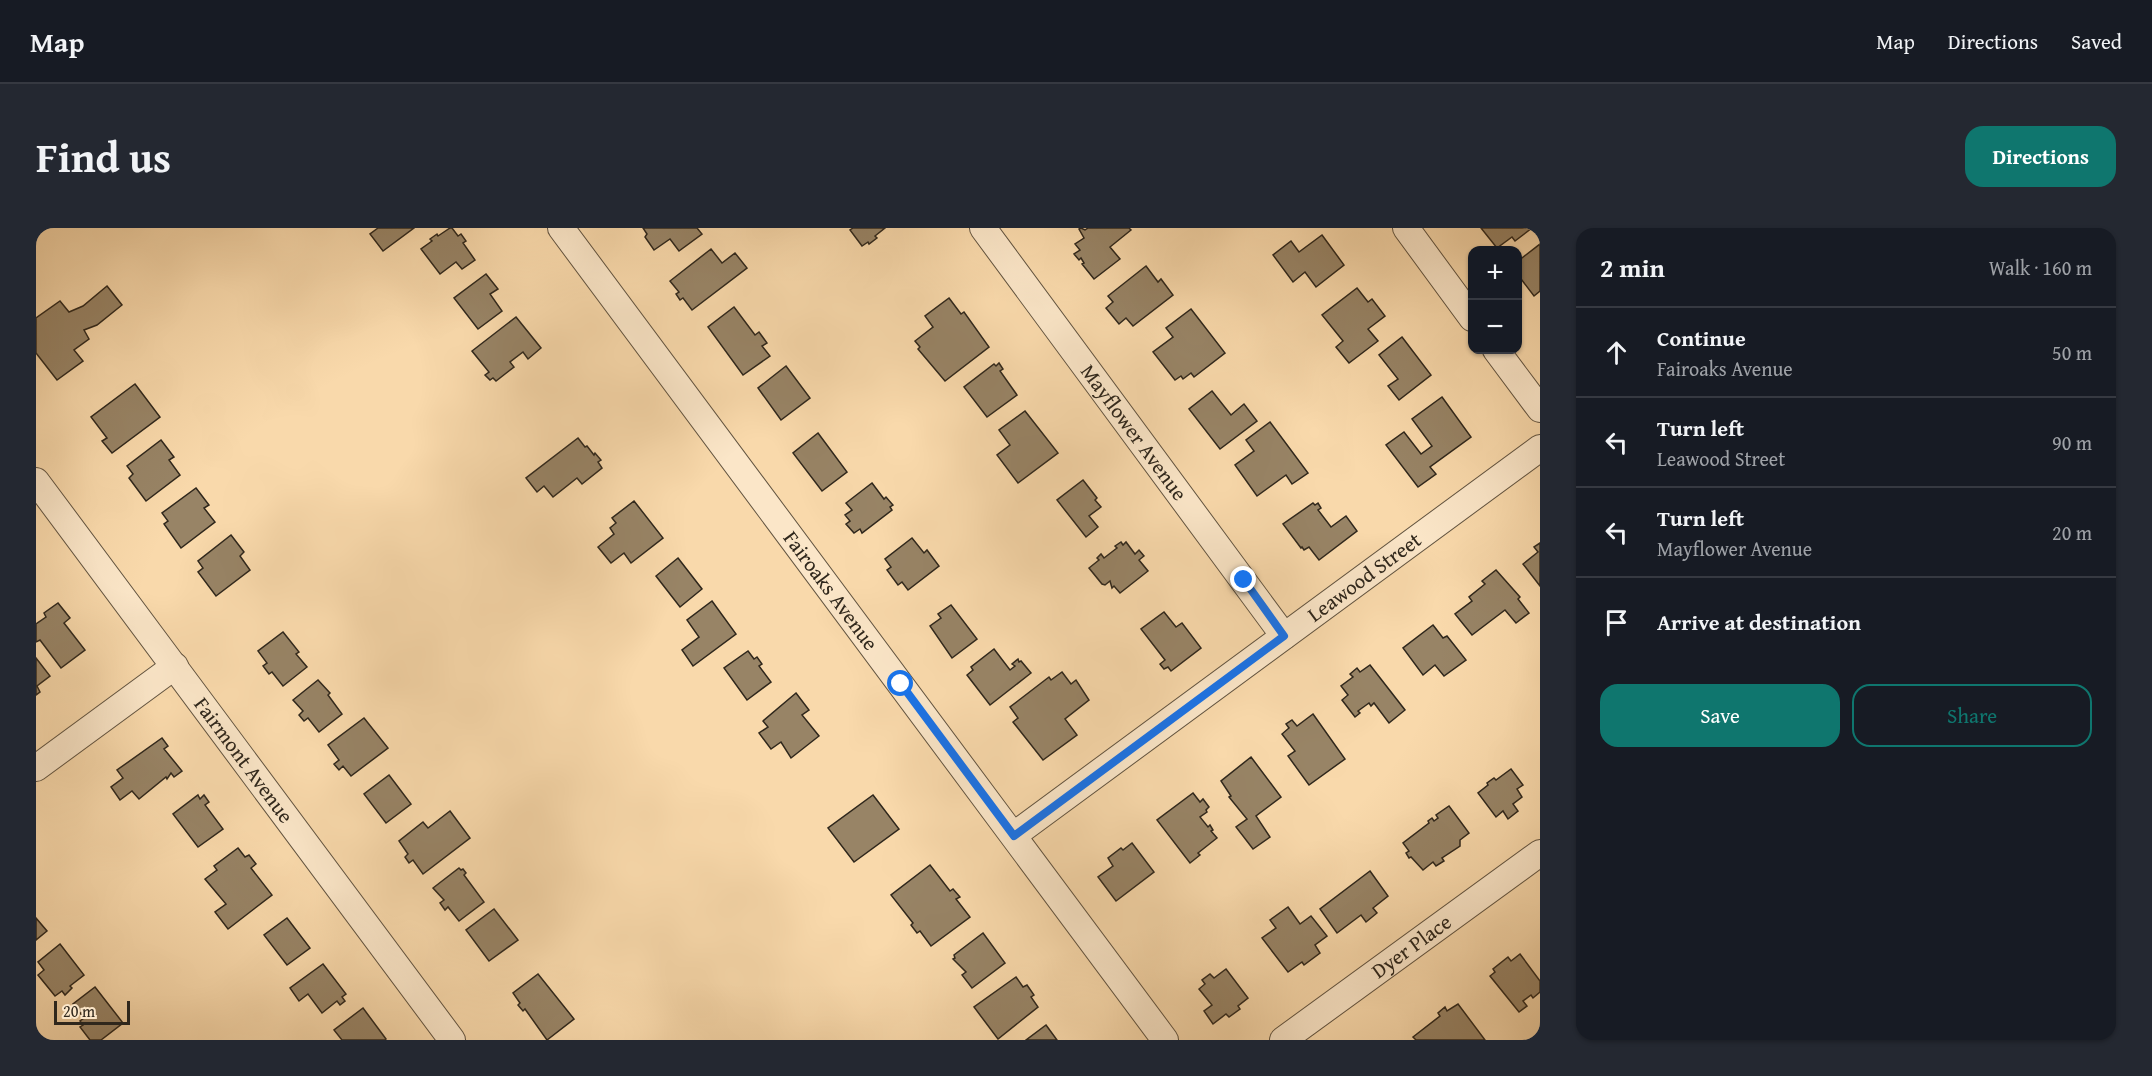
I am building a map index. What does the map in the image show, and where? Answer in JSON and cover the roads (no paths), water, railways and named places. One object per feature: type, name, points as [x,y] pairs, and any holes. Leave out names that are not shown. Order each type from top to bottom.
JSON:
[{"type":"street","name":"Fairoaks Avenue","points":[[561,228],[1165,1040]]},
{"type":"street","name":"Mayflower Avenue","points":[[983,228],[1284,636]]},
{"type":"street","points":[[1406,228],[1468,311]]},
{"type":"street","points":[[1499,354],[1540,409]]},
{"type":"street","name":"Leawood Street","points":[[1014,836],[1540,448]]},
{"type":"street","name":"Fairmont Avenue","points":[[36,481],[452,1040]]},
{"type":"street","points":[[36,768],[175,666]]},
{"type":"street","name":"Dyer Place","points":[[1283,1040],[1540,853]]}]
